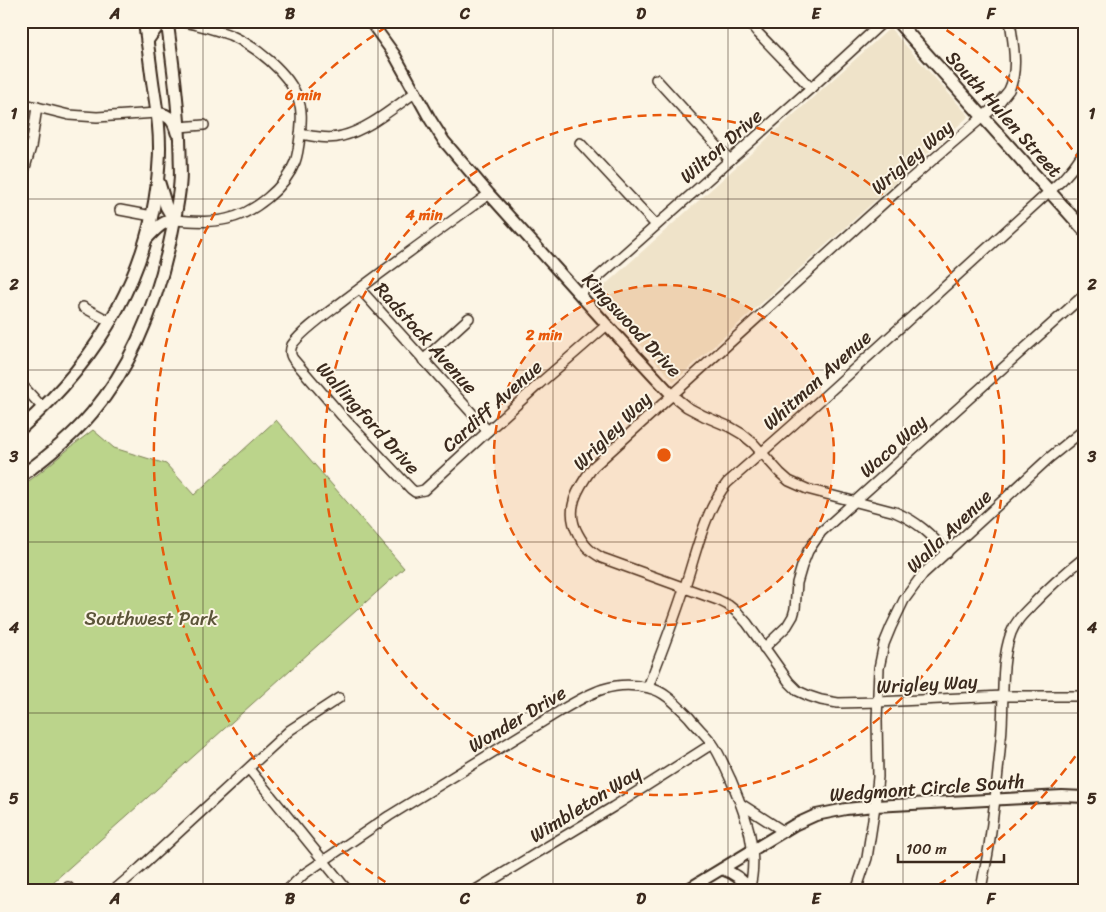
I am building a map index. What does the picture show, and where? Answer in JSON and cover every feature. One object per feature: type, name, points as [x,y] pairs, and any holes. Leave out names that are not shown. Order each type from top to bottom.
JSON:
[{"type":"main road","points":[[21,428],[43,408],[101,338],[124,298],[145,240],[152,216],[158,179],[159,126],[144,21]]},
{"type":"main road","points":[[21,476],[47,457],[92,413],[124,368],[145,322],[166,261],[180,182],[180,142],[177,94],[166,21],[150,34],[147,41]]},
{"type":"main road","name":"South Hulen Street","points":[[897,21],[1085,231]]},
{"type":"main road","points":[[157,113],[167,108],[177,94]]},
{"type":"main road","points":[[157,113],[169,118],[175,126],[180,142]]},
{"type":"main road","points":[[158,179],[166,206],[174,220]]},
{"type":"main road","points":[[145,240],[156,228],[168,220],[174,220]]},
{"type":"street","points":[[174,220],[200,222],[226,220],[241,215],[260,204],[290,174],[299,144],[301,116],[299,100],[290,82],[256,50],[230,36],[179,21]]},
{"type":"street","name":"Kingswood Drive","points":[[370,21],[394,54],[444,142],[672,395],[687,407],[742,434],[789,481],[807,489],[894,512],[908,518],[921,526],[947,553]]},
{"type":"street","points":[[748,21],[811,88]]},
{"type":"street","name":"Wilton Drive","points":[[579,294],[884,21]]},
{"type":"street","name":"Wrigley Way","points":[[1010,21],[1015,62],[1013,77],[1008,90],[999,102],[908,181],[593,467],[582,481],[576,493],[572,506],[572,516],[574,528],[584,545],[591,552],[602,558],[685,587],[728,605],[747,623],[789,682],[798,691],[809,696],[838,703],[1003,696],[1085,696]]},
{"type":"street","points":[[656,79],[730,160]]},
{"type":"street","points":[[300,134],[325,138],[342,137],[376,120],[416,92]]},
{"type":"street","points":[[21,103],[69,115],[97,117],[157,113]]},
{"type":"street","points":[[21,181],[31,146],[37,108]]},
{"type":"street","points":[[179,127],[204,125]]},
{"type":"street","points":[[580,143],[656,225]]},
{"type":"street","name":"Whitman Avenue","points":[[648,687],[708,518],[719,493],[727,483],[802,418],[1062,180],[1075,165],[1085,148]]},
{"type":"street","points":[[360,289],[489,194]]},
{"type":"street","points":[[120,210],[152,216]]},
{"type":"street","name":"Wallingford Drive","points":[[360,289],[312,325],[294,343],[291,348],[291,357],[342,416],[411,489],[415,492],[422,491]]},
{"type":"street","name":"Radstock Avenue","points":[[360,289],[488,431]]},
{"type":"street","name":"Waco Way","points":[[764,648],[787,626],[793,616],[802,566],[808,551],[821,532],[1085,294]]},
{"type":"street","points":[[83,307],[111,322]]},
{"type":"street","points":[[423,360],[468,318]]},
{"type":"street","name":"Cardiff Avenue","points":[[422,491],[539,384],[607,325]]},
{"type":"street","points":[[22,385],[43,408]]},
{"type":"street","name":"Walla Avenue","points":[[856,891],[866,858],[875,806],[878,777],[877,720],[880,668],[884,644],[904,600],[923,574],[1050,458],[1085,429]]},
{"type":"street","points":[[981,891],[996,800],[1003,726],[1003,679],[1011,632],[1018,619],[1048,588],[1085,556]]},
{"type":"street","name":"Wonder Drive","points":[[286,891],[323,860],[389,816],[586,696],[612,686],[627,684],[648,687],[662,693],[684,712],[712,744],[725,766],[741,804],[750,830],[752,850]]},
{"type":"street","points":[[113,891],[290,730],[339,698]]},
{"type":"street","name":"Wimbleton Way","points":[[474,891],[613,807],[712,744]]},
{"type":"street","points":[[249,769],[348,891]]},
{"type":"street","name":"Wedgmont Circle South","points":[[685,891],[794,825],[816,815],[875,806],[1062,796],[1085,797]]},
{"type":"street","points":[[741,804],[784,831]]},
{"type":"street","points":[[750,890],[754,870],[752,850]]},
{"type":"street","points":[[722,869],[743,880],[750,890]]},
{"type":"shaded area","points":[[890,28],[969,116],[674,382],[595,294]]},
{"type":"green space","name":"Southwest Park","points":[[276,420],[404,568],[43,891],[21,891],[21,487],[93,430],[114,448],[166,464],[194,495]]}]
